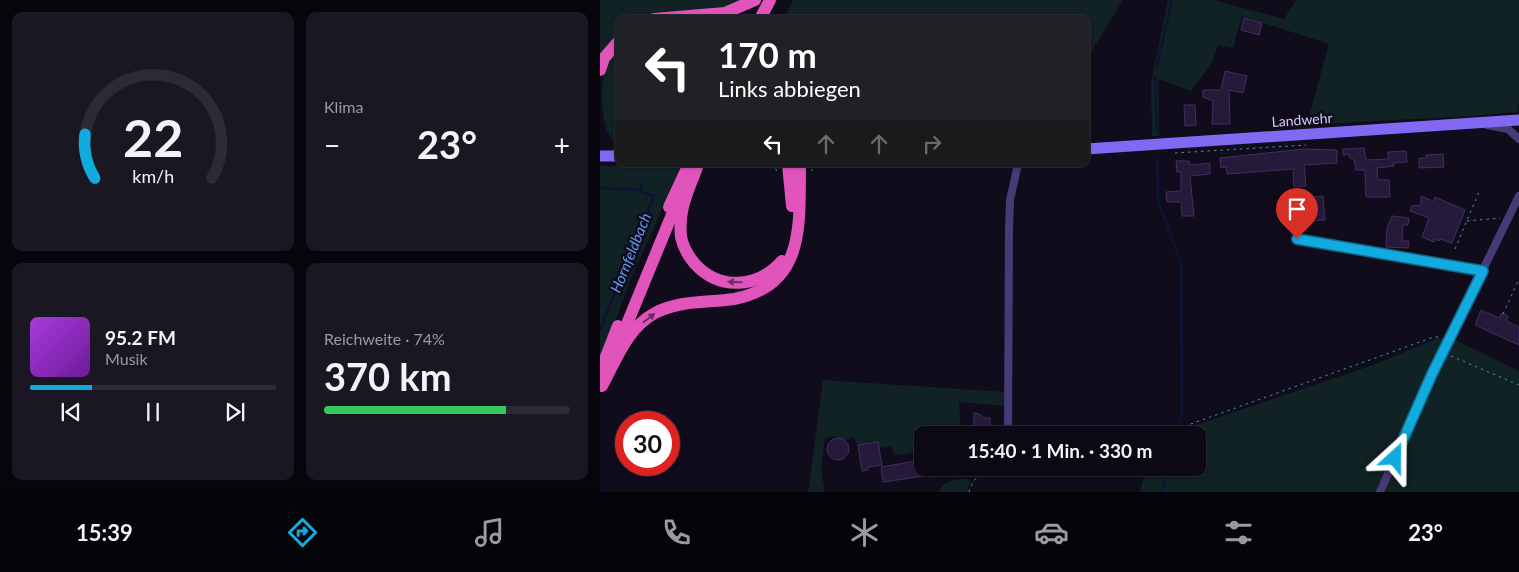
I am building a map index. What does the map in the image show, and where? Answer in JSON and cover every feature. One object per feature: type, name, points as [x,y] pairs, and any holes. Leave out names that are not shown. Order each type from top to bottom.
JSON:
[{"type":"highway","points":[[711,15],[725,14],[754,0]]},
{"type":"highway","points":[[762,15],[770,0]]},
{"type":"highway","points":[[768,15],[775,0]]},
{"type":"highway","points":[[600,70],[604,58],[615,46]]},
{"type":"highway","points":[[600,372],[628,299],[688,167]]},
{"type":"highway","points":[[601,389],[693,167]]},
{"type":"highway","points":[[697,167],[682,202],[682,240],[689,257],[704,274],[721,281],[737,284],[762,278],[774,270],[786,256],[791,245],[792,214],[788,167]]},
{"type":"highway","points":[[601,389],[625,343],[635,329],[654,314],[672,306],[734,299],[752,294],[779,276],[787,266],[797,244],[800,167]]},
{"type":"main road","name":"Landwehr","points":[[1090,149],[1519,120]]},
{"type":"main road","points":[[600,156],[615,156]]},
{"type":"street","points":[[1478,123],[1508,130],[1519,139]]},
{"type":"street","points":[[1008,426],[1009,227],[1010,200],[1017,167]]},
{"type":"street","points":[[1380,492],[1450,336],[1519,196]]},
{"type":"street","points":[[1297,239],[1483,271]]},
{"type":"path","points":[[1455,249],[1479,192]]},
{"type":"path","points":[[1466,221],[1509,217]]},
{"type":"path","points":[[1503,314],[1519,279]]},
{"type":"path","points":[[1186,426],[1431,338],[1450,336]]},
{"type":"path","points":[[1443,352],[1519,384]]},
{"type":"path","points":[[969,492],[976,476]]},
{"type":"shaded area","points":[[600,0],[748,0],[728,7],[707,11],[658,15],[615,15],[615,36],[600,55]]},
{"type":"shaded area","points":[[793,0],[1123,0],[1090,54],[1090,15],[786,15]]},
{"type":"shaded area","points":[[1168,0],[1213,0],[1284,19],[1296,0],[1519,0],[1519,101],[1517,112],[1306,127],[1329,44],[1242,16],[1233,48],[1218,45],[1211,65],[1191,91],[1158,79],[1159,136],[1152,136],[1151,82]]},
{"type":"shaded area","points":[[614,54],[615,141],[608,133],[602,101],[605,69]]},
{"type":"shaded area","points":[[600,166],[681,167],[630,281],[600,363]]},
{"type":"shaded area","points":[[1438,338],[1457,341],[1519,371],[1519,492],[1140,492],[1144,476],[1206,476],[1206,426],[1193,426],[1373,365]]},
{"type":"shaded area","points":[[823,380],[1006,392],[1006,406],[959,402],[960,426],[914,426],[914,452],[894,455],[892,446],[879,448],[878,442],[857,445],[854,437],[845,440],[836,436],[825,438],[821,469],[825,492],[808,492]]},
{"type":"shaded area","points":[[967,478],[970,482],[967,492],[939,492],[943,485],[947,483]]},
{"type":"building","points":[[1244,18],[1262,23],[1259,35],[1241,30]]},
{"type":"building","points":[[1225,71],[1247,76],[1243,93],[1229,90],[1230,124],[1212,124],[1213,101],[1203,97],[1203,90],[1221,90]]},
{"type":"building","points":[[1184,105],[1195,105],[1196,125],[1185,126]]},
{"type":"building","points":[[1364,148],[1366,160],[1388,159],[1388,152],[1406,151],[1407,162],[1393,163],[1394,166],[1377,168],[1378,180],[1389,180],[1390,197],[1366,197],[1365,170],[1356,170],[1354,159],[1350,158],[1349,154],[1343,155],[1343,149]]},
{"type":"building","points":[[1304,149],[1337,150],[1337,163],[1304,165],[1306,186],[1294,187],[1293,169],[1227,174],[1226,167],[1221,168],[1220,158]]},
{"type":"building","points":[[1443,154],[1444,167],[1419,168],[1419,158],[1426,158],[1426,155]]},
{"type":"building","points":[[1176,161],[1189,161],[1190,165],[1210,163],[1210,174],[1190,176],[1194,216],[1182,216],[1181,202],[1167,202],[1166,192],[1181,191],[1181,172],[1177,172]]},
{"type":"building","points":[[1323,196],[1325,220],[1305,221],[1304,198]]},
{"type":"building","points":[[1421,196],[1433,201],[1435,197],[1465,210],[1452,243],[1440,239],[1439,241],[1434,239],[1434,242],[1422,237],[1429,218],[1410,211],[1412,206],[1421,205]]},
{"type":"building","points":[[1392,216],[1409,218],[1408,225],[1403,225],[1402,241],[1409,241],[1408,248],[1386,247],[1387,228]]},
{"type":"building","points":[[1481,310],[1499,318],[1502,313],[1508,316],[1506,321],[1519,327],[1519,345],[1475,325]]},
{"type":"building","points":[[974,413],[984,418],[990,418],[990,426],[974,426]]},
{"type":"building","points":[[838,438],[846,441],[849,449],[846,457],[838,460],[830,457],[827,449],[830,441]]},
{"type":"building","points":[[878,442],[882,465],[868,467],[868,470],[862,471],[858,445]]},
{"type":"building","points":[[914,461],[914,476],[924,476],[883,482],[881,467]]},
{"type":"waterway","points":[[1157,66],[1172,0]]},
{"type":"waterway","points":[[1155,78],[1157,132]]},
{"type":"waterway","points":[[1157,157],[1158,200],[1181,264],[1182,414],[1179,423]]},
{"type":"waterway","name":"Hornfeldbach","points":[[600,330],[654,196],[642,192],[641,184]]},
{"type":"waterway","points":[[600,188],[641,190]]},
{"type":"waterway","points":[[1162,492],[1166,476]]},
{"type":"route","points":[[1297,239],[1483,271],[1432,374],[1395,458]]}]
